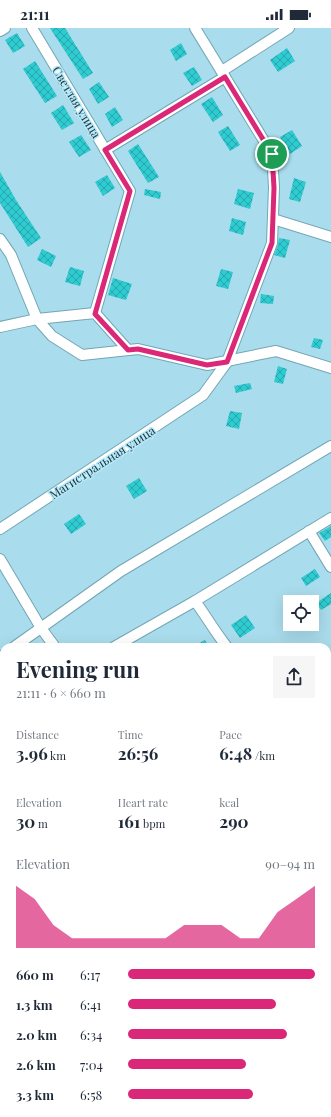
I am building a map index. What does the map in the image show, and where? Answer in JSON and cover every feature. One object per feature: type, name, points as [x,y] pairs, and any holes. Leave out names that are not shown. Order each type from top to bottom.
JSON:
[{"type":"street","points":[[0,31],[5,28]]},
{"type":"street","name":"Светлая улица","points":[[32,28],[130,191],[95,314]]},
{"type":"street","points":[[195,28],[272,154],[274,188],[272,243],[227,362]]},
{"type":"street","points":[[105,150],[223,74],[289,28]]},
{"type":"street","points":[[273,219],[331,237]]},
{"type":"street","points":[[0,239],[11,255],[37,319],[52,336],[82,355],[138,349],[207,365],[276,351],[331,368]]},
{"type":"street","points":[[0,327],[37,319],[95,314],[128,350]]},
{"type":"street","name":"Магистральная улица","points":[[0,528],[203,395],[227,362]]},
{"type":"street","points":[[20,643],[121,571],[331,446]]},
{"type":"street","points":[[121,643],[195,601],[331,518]]},
{"type":"street","points":[[309,532],[331,567]]},
{"type":"street","points":[[0,559],[41,628],[53,643]]},
{"type":"street","points":[[195,601],[224,643]]},
{"type":"building","points":[[50,28],[65,28],[93,73],[83,79]]},
{"type":"building","points":[[17,33],[25,46],[13,53],[5,40]]},
{"type":"building","points":[[181,43],[187,54],[176,61],[170,50]]},
{"type":"building","points":[[287,48],[295,61],[278,72],[270,60]]},
{"type":"building","points":[[35,61],[57,96],[45,103],[23,69]]},
{"type":"building","points":[[194,67],[202,80],[192,86],[183,73]]},
{"type":"building","points":[[99,82],[109,97],[98,104],[89,89]]},
{"type":"building","points":[[212,97],[223,115],[213,122],[201,104]]},
{"type":"building","points":[[63,105],[74,123],[62,130],[51,113]]},
{"type":"building","points":[[115,107],[123,120],[112,127],[105,114]]},
{"type":"building","points":[[228,126],[240,145],[230,151],[218,132]]},
{"type":"building","points":[[292,130],[302,146],[290,154],[280,137]]},
{"type":"building","points":[[81,135],[91,150],[79,157],[69,142]]},
{"type":"building","points":[[138,144],[159,177],[148,183],[128,151]]},
{"type":"building","points":[[0,172],[41,238],[28,247],[0,203]]},
{"type":"building","points":[[107,175],[115,188],[103,196],[95,182]]},
{"type":"building","points":[[294,178],[306,182],[300,202],[289,199]]},
{"type":"building","points":[[145,189],[161,192],[160,199],[144,195]]},
{"type":"building","points":[[238,189],[254,193],[250,209],[234,204]]},
{"type":"building","points":[[232,218],[246,222],[243,235],[229,231]]},
{"type":"building","points":[[279,238],[290,240],[285,258],[274,255]]},
{"type":"building","points":[[42,249],[56,256],[51,267],[37,260]]},
{"type":"building","points":[[70,267],[84,271],[80,286],[65,282]]},
{"type":"building","points":[[221,269],[233,272],[228,289],[216,286]]},
{"type":"building","points":[[113,278],[132,284],[126,300],[108,295]]},
{"type":"building","points":[[261,294],[274,296],[273,304],[260,303]]},
{"type":"building","points":[[314,338],[323,340],[320,349],[311,347]]},
{"type":"building","points":[[278,366],[287,369],[283,384],[274,382]]},
{"type":"building","points":[[250,383],[252,389],[236,393],[234,386]]},
{"type":"building","points":[[230,411],[242,413],[239,429],[226,426]]},
{"type":"building","points":[[139,478],[147,491],[134,499],[126,486]]},
{"type":"building","points":[[79,514],[86,524],[71,534],[64,524]]},
{"type":"building","points":[[331,526],[331,537],[325,541],[319,533]]},
{"type":"building","points":[[315,569],[320,577],[306,586],[301,578]]},
{"type":"building","points":[[331,593],[331,604],[321,610],[319,607],[319,601]]},
{"type":"building","points":[[246,615],[255,628],[240,638],[231,625]]},
{"type":"building","points":[[205,640],[207,643],[199,643]]},
{"type":"route","points":[[225,77],[272,154],[274,188],[272,243],[227,362],[207,365],[138,349],[128,350],[95,314],[130,191],[105,150],[225,77]]}]
